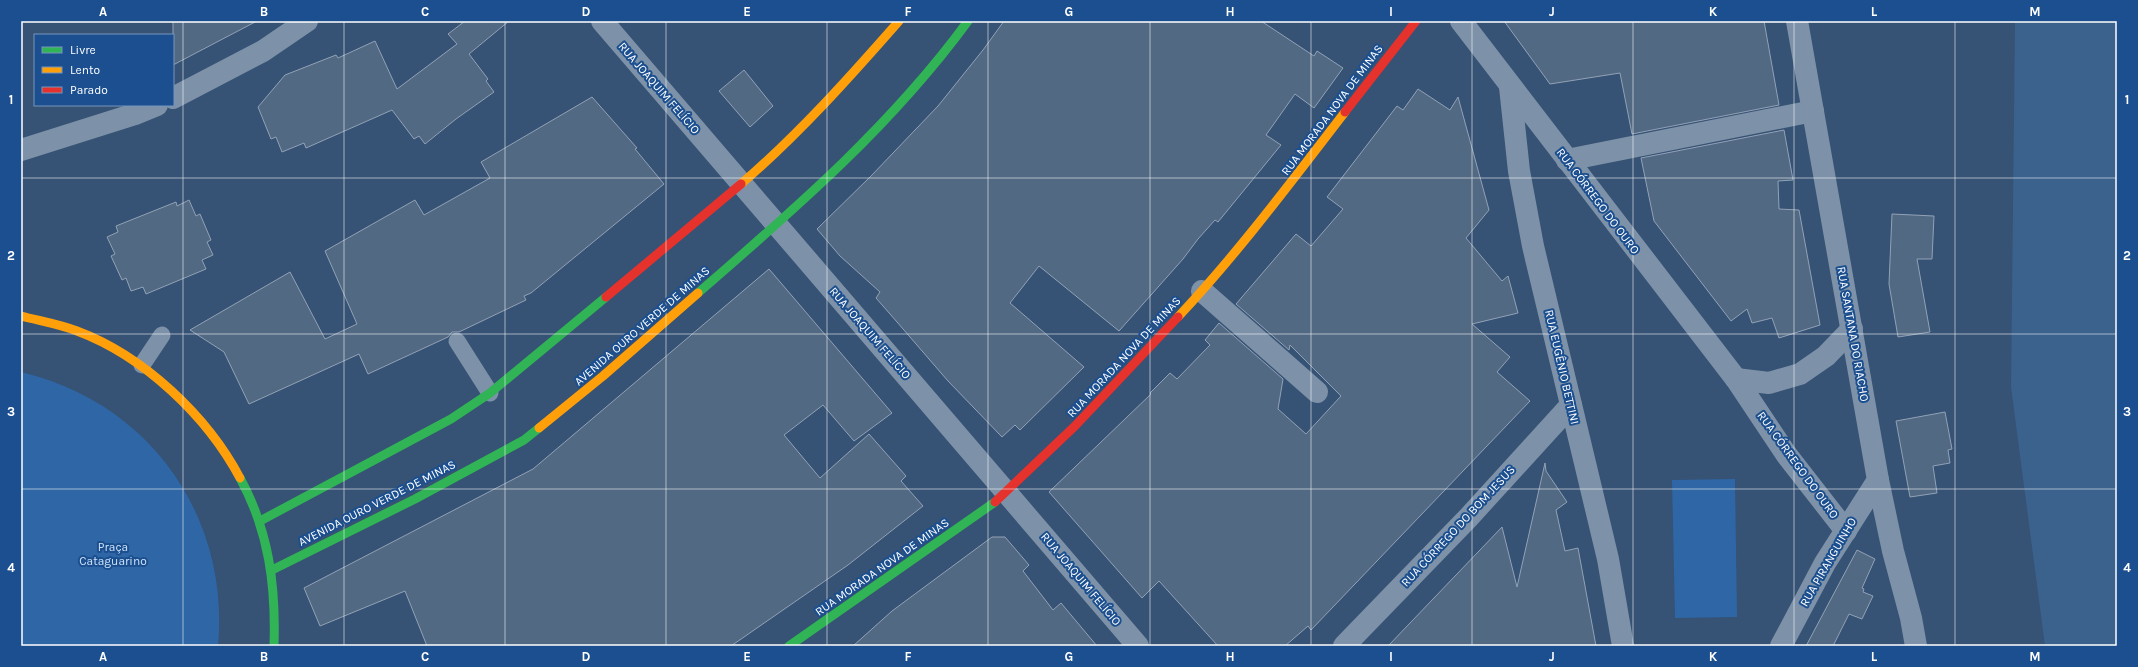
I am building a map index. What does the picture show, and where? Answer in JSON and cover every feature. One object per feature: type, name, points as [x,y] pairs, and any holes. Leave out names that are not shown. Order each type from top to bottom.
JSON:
[{"type":"street","points":[[174,97],[263,51],[307,21]]},
{"type":"street","name":"RUA JOAQUIM FELÍCIO","points":[[602,21],[1138,646]]},
{"type":"street","points":[[260,521],[451,419],[490,393],[775,155],[837,92],[899,21]]},
{"type":"street","name":"AVENIDA OURO VERDE DE MINAS","points":[[272,570],[415,499],[524,440],[603,376],[799,206],[897,109],[948,48],[968,21]]},
{"type":"street","name":"RUA MORADA NOVA DE MINAS","points":[[789,646],[978,515],[1007,492],[1075,426],[1202,291],[1285,190],[1416,21]]},
{"type":"street","name":"RUA CÓRREGO DO OURO","points":[[1461,21],[1510,87],[1736,379],[1786,454],[1846,531]]},
{"type":"street","name":"RUA SANTANA DO RIACHO","points":[[1797,21],[1878,480],[1893,551],[1911,618],[1916,646]]},
{"type":"street","name":"RUA EUGÊNIO BETTINI","points":[[1510,87],[1519,171],[1533,246],[1608,559],[1623,646]]},
{"type":"street","points":[[21,150],[135,114],[155,106]]},
{"type":"street","points":[[1567,160],[1813,110]]},
{"type":"street","points":[[1202,291],[1317,392]]},
{"type":"street","points":[[21,316],[84,334],[142,365],[192,409],[228,456],[260,521],[272,570],[275,612],[274,646]]},
{"type":"street","points":[[1736,379],[1769,383],[1800,374],[1826,356],[1852,329]]},
{"type":"street","name":"RUA CÓRREGO DO BOM JESUS","points":[[1344,646],[1468,518],[1571,405]]},
{"type":"street","name":"RUA PIRANGUINHO","points":[[1781,646],[1825,563],[1878,480]]},
{"type":"lane","points":[[142,365],[162,334]]},
{"type":"lane","points":[[457,341],[490,393]]},
{"type":"green space","name":"Praça Cataguarino","points":[[21,372],[67,387],[107,409],[143,438],[172,472],[195,510],[210,553],[218,598],[218,646],[21,646]]},
{"type":"green space","points":[[1735,479],[1737,617],[1675,618],[1672,480]]},
{"type":"shaded area","points":[[2015,21],[2117,21],[2117,646],[2045,646],[2011,387]]},
{"type":"building","points":[[173,21],[257,21],[174,64]]},
{"type":"building","points":[[465,21],[509,21],[469,54],[488,79],[486,81],[494,92],[456,119],[425,144],[419,136],[414,139],[392,110],[306,148],[304,143],[282,152],[276,137],[271,139],[258,107],[285,75],[336,55],[338,58],[375,41],[397,89],[457,44],[448,34]]},
{"type":"building","points":[[1004,21],[1261,21],[1314,56],[1317,51],[1343,68],[1314,108],[1295,94],[1266,135],[1281,145],[1218,222],[1215,220],[1183,259],[1119,331],[1039,266],[1010,303],[1084,367],[1020,430],[1015,425],[1002,437],[948,381],[876,298],[880,292],[840,256],[817,229],[871,176],[938,106]]},
{"type":"building","points":[[1504,21],[1764,21],[1779,105],[1632,134],[1620,73],[1550,84]]},
{"type":"building","points":[[744,70],[773,106],[750,127],[719,91]]},
{"type":"building","points":[[1418,89],[1450,110],[1458,97],[1489,210],[1466,238],[1502,281],[1508,276],[1518,313],[1472,324],[1510,357],[1497,372],[1530,401],[1311,630],[1308,626],[1285,646],[1218,646],[1159,581],[1142,598],[1049,492],[1151,394],[1150,393],[1170,373],[1177,379],[1210,345],[1205,340],[1219,323],[1283,379],[1278,409],[1306,434],[1341,396],[1290,345],[1289,350],[1236,304],[1296,234],[1311,246],[1343,209],[1327,197],[1397,106],[1403,110]]},
{"type":"building","points":[[592,97],[637,148],[635,149],[664,184],[531,293],[524,296],[526,300],[459,332],[452,332],[448,337],[368,374],[359,354],[249,404],[224,352],[190,330],[290,272],[325,339],[357,324],[325,251],[415,200],[424,215],[490,178],[481,162]]},
{"type":"building","points":[[1784,130],[1793,180],[1778,181],[1779,209],[1799,210],[1820,325],[1779,338],[1772,318],[1752,323],[1747,309],[1731,321],[1654,221],[1641,158]]},
{"type":"building","points":[[189,200],[196,216],[200,214],[211,240],[207,242],[213,255],[202,260],[206,269],[146,294],[143,287],[131,291],[126,278],[122,280],[111,256],[115,254],[107,237],[118,232],[116,226],[176,202],[177,206]]},
{"type":"building","points":[[1892,214],[1934,216],[1932,259],[1917,259],[1930,332],[1898,337],[1889,284]]},
{"type":"building","points":[[769,269],[892,413],[854,441],[823,405],[784,435],[820,478],[869,434],[906,476],[901,481],[923,506],[848,565],[731,646],[427,646],[405,591],[320,626],[304,588],[533,469]]},
{"type":"building","points":[[1945,412],[1952,449],[1948,450],[1950,463],[1933,466],[1937,493],[1910,497],[1896,421]]},
{"type":"building","points":[[1545,463],[1546,471],[1567,502],[1556,510],[1565,551],[1578,548],[1596,646],[1388,646],[1502,527],[1517,587]]},
{"type":"building","points":[[992,537],[1005,537],[1029,565],[1023,571],[1053,610],[1061,603],[1097,646],[853,646],[892,611]]},
{"type":"building","points":[[1857,550],[1875,559],[1862,588],[1864,589],[1863,592],[1873,596],[1862,619],[1849,614],[1833,646],[1806,646]]},
{"type":"traffic: fast","points":[[698,293],[806,197],[875,131],[907,96],[968,21]]},
{"type":"traffic: fast","points":[[260,521],[451,419],[490,393],[606,297]]},
{"type":"traffic: fast","points":[[272,570],[415,499],[524,440],[539,428]]},
{"type":"traffic: fast","points":[[240,478],[258,518],[269,559],[274,602],[274,646]]},
{"type":"traffic: fast","points":[[789,646],[995,502]]},
{"type":"traffic: slow","points":[[741,184],[803,125],[899,21]]},
{"type":"traffic: slow","points":[[1178,317],[1222,268],[1345,112]]},
{"type":"traffic: slow","points":[[539,428],[603,376],[698,293]]},
{"type":"traffic: slow","points":[[21,316],[56,324],[77,331],[102,342],[149,372],[192,411],[210,432],[240,478]]},
{"type":"traffic: jam","points":[[1345,112],[1416,21]]},
{"type":"traffic: jam","points":[[606,297],[741,184]]},
{"type":"traffic: jam","points":[[995,502],[1075,426],[1178,317]]}]
